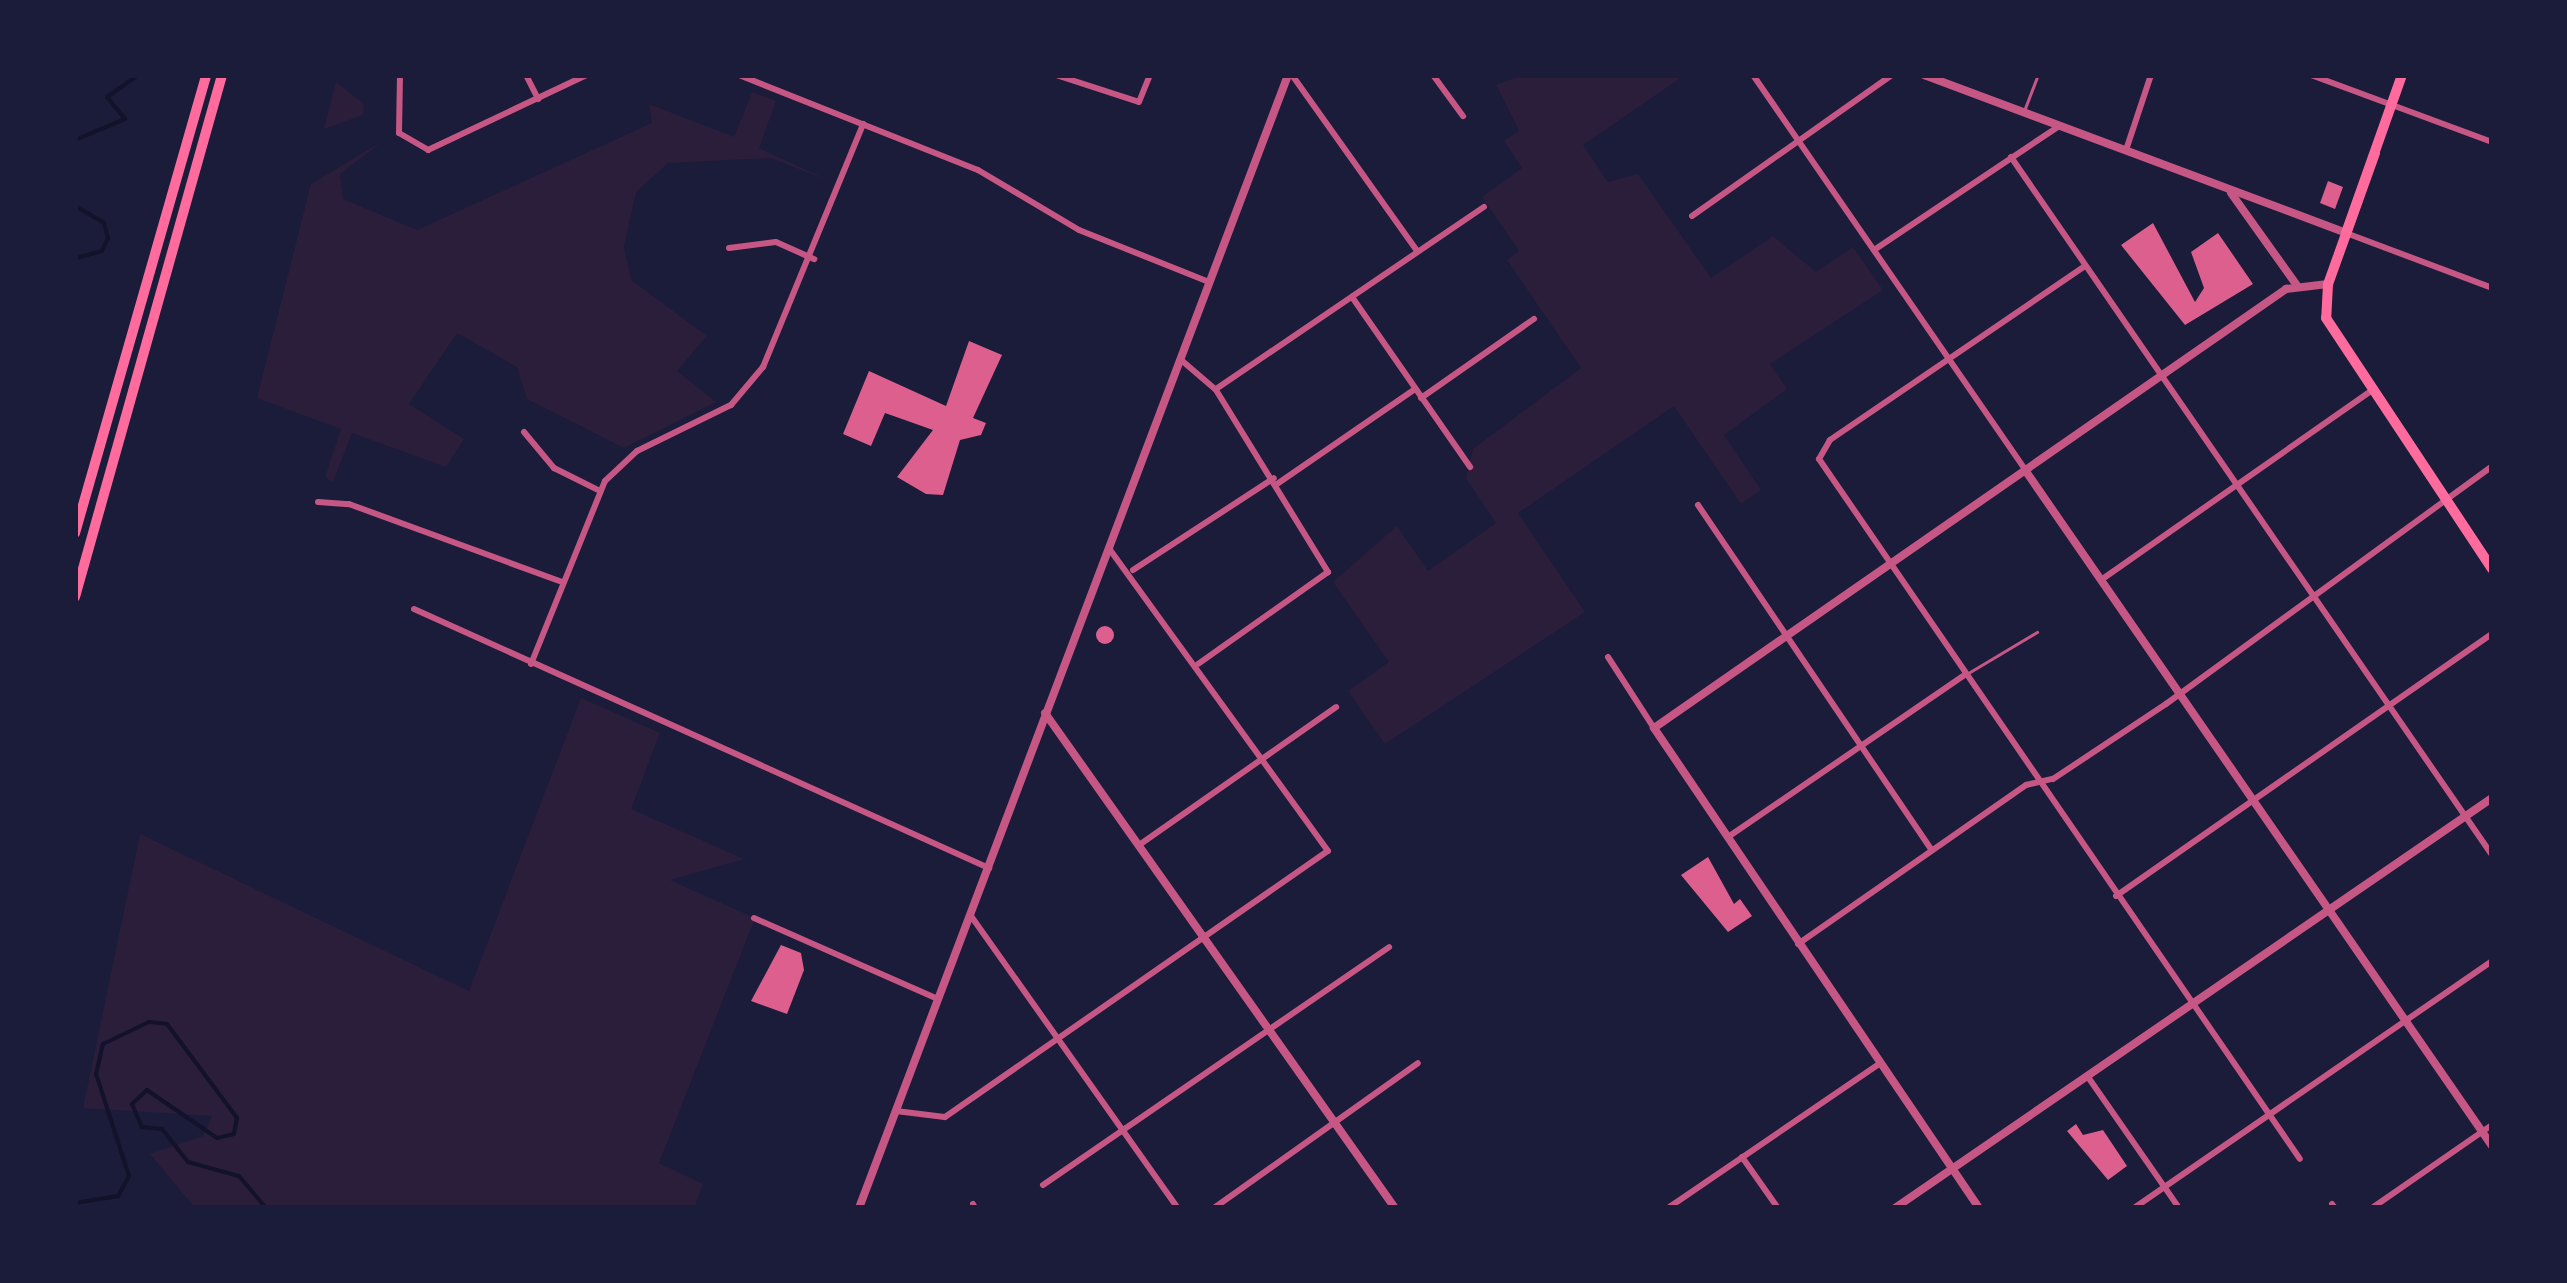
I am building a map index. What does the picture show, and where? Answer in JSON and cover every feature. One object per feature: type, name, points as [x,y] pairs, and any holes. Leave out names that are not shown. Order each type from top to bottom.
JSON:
[{"type":"main road","points":[[75,533],[206,75]]},
{"type":"main road","points":[[75,597],[222,75]]},
{"type":"main road","points":[[2402,75],[2328,284],[2328,327],[2492,569]]},
{"type":"street","points":[[400,75],[399,133],[428,150],[587,75]]},
{"type":"street","points":[[526,75],[538,100]]},
{"type":"street","points":[[739,75],[863,124],[1209,282]]},
{"type":"street","points":[[1056,75],[1139,102],[1150,75]]},
{"type":"street","points":[[1290,75],[1418,251]]},
{"type":"street","points":[[859,1208],[1290,75]]},
{"type":"street","points":[[1434,75],[1463,116]]},
{"type":"street","points":[[1753,75],[2492,1146]]},
{"type":"street","points":[[1692,216],[1892,75]]},
{"type":"street","points":[[1924,75],[2492,288]]},
{"type":"street","points":[[2126,150],[2151,75]]},
{"type":"street","points":[[2311,75],[2492,142]]},
{"type":"street","points":[[531,664],[598,490],[637,450],[750,386],[814,259],[863,124]]},
{"type":"street","points":[[1874,250],[2060,126]]},
{"type":"street","points":[[2012,157],[2492,855]]},
{"type":"street","points":[[2223,187],[2296,284]]},
{"type":"street","points":[[1216,390],[1484,206]]},
{"type":"street","points":[[729,248],[776,242],[814,259]]},
{"type":"street","points":[[2085,266],[1830,440],[1819,459],[2300,1159]]},
{"type":"street","points":[[1654,728],[2296,284],[2328,284]]},
{"type":"street","points":[[1352,297],[1470,468]]},
{"type":"street","points":[[1421,398],[1534,319]]},
{"type":"street","points":[[1180,359],[1216,390],[1276,481],[1328,572],[1198,664]]},
{"type":"street","points":[[1133,570],[1416,389]]},
{"type":"street","points":[[2101,580],[2371,390]]},
{"type":"street","points":[[524,432],[554,468],[598,490]]},
{"type":"street","points":[[1797,945],[1932,850],[2177,691],[2492,466]]},
{"type":"street","points":[[318,502],[562,582]]},
{"type":"street","points":[[1698,505],[1932,850]]},
{"type":"street","points":[[896,1110],[935,1121],[1328,851],[1133,570],[1108,547]]},
{"type":"street","points":[[414,609],[989,868]]},
{"type":"street","points":[[2116,896],[2492,634]]},
{"type":"street","points":[[1608,656],[1725,839],[1979,1208]]},
{"type":"street","points":[[1725,839],[1966,674]]},
{"type":"street","points":[[1142,842],[1336,708]]},
{"type":"street","points":[[1045,714],[1142,842],[1395,1208]]},
{"type":"street","points":[[1895,1208],[2492,798]]},
{"type":"street","points":[[971,916],[1178,1208]]},
{"type":"street","points":[[754,918],[938,999]]},
{"type":"street","points":[[1042,1186],[1389,947]]},
{"type":"street","points":[[2134,1208],[2492,961]]},
{"type":"street","points":[[1214,1208],[1418,1064]]},
{"type":"street","points":[[1668,1208],[1880,1064]]},
{"type":"street","points":[[2088,1077],[2179,1208]]},
{"type":"street","points":[[2372,1208],[2492,1125]]},
{"type":"street","points":[[1742,1156],[1778,1208]]},
{"type":"lane","points":[[2024,112],[2038,75]]},
{"type":"lane","points":[[1966,674],[2037,632]]},
{"type":"shaded area","points":[[1523,75],[1685,75],[1583,145],[1608,182],[1638,174],[1711,278],[1773,236],[1816,272],[1853,247],[1883,290],[1770,364],[1787,389],[1724,435],[1761,490],[1741,504],[1674,406],[1518,513],[1585,612],[1385,744],[1348,691],[1389,662],[1333,582],[1397,526],[1428,571],[1496,523],[1466,478],[1473,449],[1581,368],[1507,260],[1519,251],[1482,197],[1522,168],[1504,141],[1519,131],[1496,85]]},
{"type":"shaded area","points":[[336,82],[364,104],[363,115],[324,129]]},
{"type":"shaded area","points":[[752,92],[776,101],[759,148],[832,182],[771,158],[668,163],[636,192],[624,246],[631,280],[707,336],[677,371],[716,402],[624,448],[527,399],[517,367],[457,333],[409,404],[464,439],[446,467],[352,433],[333,482],[325,477],[341,429],[257,398],[311,184],[383,141],[340,174],[343,199],[417,230],[652,123],[649,104],[734,137]]},
{"type":"shaded area","points":[[581,698],[660,733],[631,809],[744,859],[670,880],[755,918],[659,1163],[703,1184],[694,1208],[195,1208],[150,1154],[203,1136],[212,1116],[83,1108],[140,834],[469,991]]},
{"type":"building","points":[[2328,181],[2343,187],[2335,209],[2320,203]]},
{"type":"building","points":[[2153,223],[2195,302],[2204,288],[2191,252],[2218,233],[2253,284],[2185,325],[2121,245]]},
{"type":"building","points":[[969,341],[1002,355],[973,418],[986,423],[981,435],[960,440],[943,495],[926,494],[897,477],[933,430],[885,413],[871,446],[843,434],[869,371],[946,406]]},
{"type":"building","points":[[1105,626],[1112,628],[1112,642],[1105,644],[1098,642],[1096,635],[1098,628]]},
{"type":"building","points":[[1708,857],[1734,904],[1740,899],[1752,916],[1728,932],[1681,875]]},
{"type":"building","points":[[781,945],[801,953],[804,970],[787,1014],[751,1001]]},
{"type":"building","points":[[2076,1124],[2083,1135],[2103,1130],[2127,1166],[2108,1180],[2067,1131]]},
{"type":"waterway","points":[[75,140],[125,119],[107,97],[139,75]]},
{"type":"waterway","points":[[75,206],[104,223],[108,238],[102,251],[75,258]]},
{"type":"waterway","points":[[75,1203],[118,1196],[129,1176],[96,1074],[103,1044],[149,1022],[167,1024],[237,1118],[234,1134],[217,1138],[147,1090],[132,1104],[142,1127],[162,1129],[188,1162],[239,1176],[266,1208]]}]
